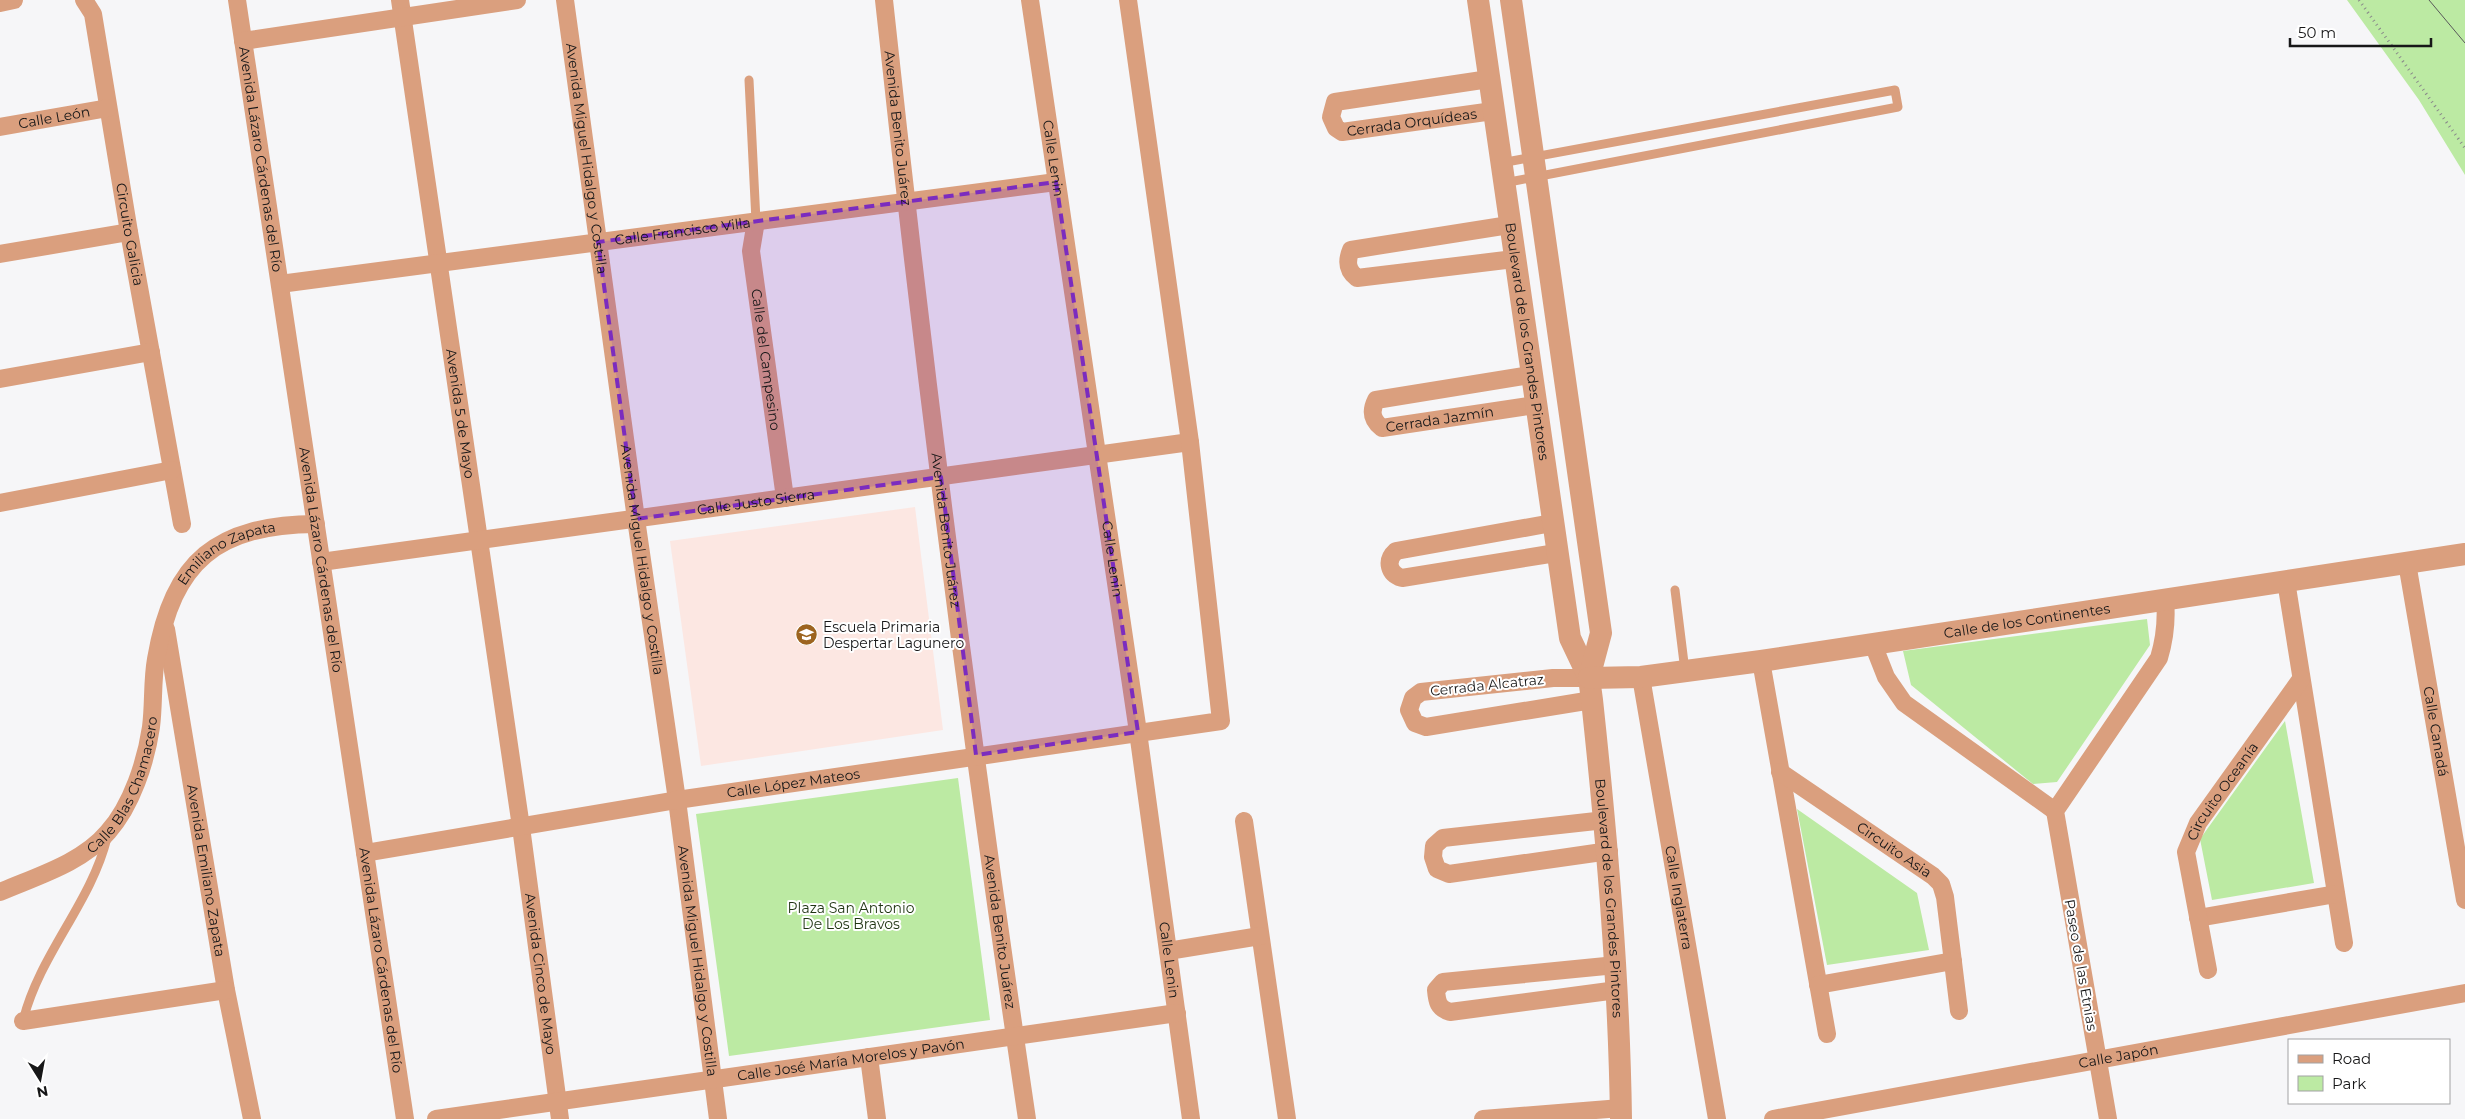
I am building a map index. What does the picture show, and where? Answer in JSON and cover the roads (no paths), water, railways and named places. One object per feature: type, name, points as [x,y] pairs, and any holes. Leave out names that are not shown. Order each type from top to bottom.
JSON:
[{"type":"street","points":[[0,3],[14,0]]},
{"type":"street","name":"Circuito Galicia","points":[[84,0],[93,14],[129,232],[182,524]]},
{"type":"street","name":"Avenida Lázaro Cárdenas del Río","points":[[237,0],[405,1119]]},
{"type":"street","points":[[243,41],[401,8],[517,0]]},
{"type":"street","name":"Avenida Miguel Hidalgo y Costilla","points":[[565,0],[636,519],[677,800],[718,1119]]},
{"type":"street","name":"Avenida Benito Juárez","points":[[884,0],[906,202],[976,755],[1027,1119]]},
{"type":"street","name":"Calle Lenin","points":[[1030,0],[1138,732],[1191,1119]]},
{"type":"street","points":[[1128,0],[1190,442]]},
{"type":"street","name":"Boulevard de los Grandes Pintores","points":[[1478,0],[1502,173],[1501,226],[1505,260],[1530,375],[1570,638],[1590,678]]},
{"type":"street","name":"Boulevard de los Grandes Pintores","points":[[1511,0],[1601,633],[1590,678],[1609,851],[1616,965],[1621,1113]]},
{"type":"street","name":"Avenida 5 de Mayo","points":[[401,8],[521,827]]},
{"type":"street","name":"Cerrada Orquídeas","points":[[1489,79],[1335,102],[1331,117],[1336,128],[1342,132],[1493,111]]},
{"type":"street","name":"Calle León","points":[[0,126],[108,108]]},
{"type":"street","name":"Calle Francisco Villa","points":[[280,284],[1056,182]]},
{"type":"street","name":"Calle del Campesino","points":[[756,222],[751,251],[785,498]]},
{"type":"street","points":[[1501,226],[1351,250],[1348,257],[1348,266],[1357,278],[1505,260]]},
{"type":"street","points":[[0,254],[129,232]]},
{"type":"street","points":[[0,378],[151,352]]},
{"type":"street","name":"Cerrada Jazmín","points":[[1530,375],[1376,400],[1372,416],[1382,428],[1535,405]]},
{"type":"street","name":"Calle Justo Sierra","points":[[321,562],[1190,442]]},
{"type":"street","name":"Calle López Mateos","points":[[365,853],[677,800],[976,755],[1221,721],[1190,442]]},
{"type":"street","points":[[0,503],[172,470]]},
{"type":"street","points":[[1552,523],[1396,551],[1390,560],[1390,567],[1393,573],[1402,578],[1556,553]]},
{"type":"street","name":"Emiliano Zapata","points":[[165,622],[173,599],[185,576],[213,548],[247,531],[283,524],[316,524]]},
{"type":"street","name":"Calle de los Continentes","points":[[1590,678],[1641,677],[1685,671],[2465,554]]},
{"type":"street","name":"Calle Canadá","points":[[2407,563],[2465,900]]},
{"type":"street","points":[[2286,582],[2344,943]]},
{"type":"street","points":[[1873,644],[1886,677],[1904,703],[2055,811],[2159,658],[2167,621],[2165,600]]},
{"type":"street","name":"Calle Blas Chamacero","points":[[0,892],[85,853],[109,831],[125,806],[145,752],[150,727],[156,660],[165,622]]},
{"type":"street","name":"Avenida Emiliano Zapata","points":[[165,622],[226,990],[252,1119]]},
{"type":"street","points":[[1761,660],[1827,1034]]},
{"type":"street","name":"Calle Inglaterra","points":[[1641,677],[1717,1119]]},
{"type":"street","name":"Cerrada Alcatraz","points":[[1590,678],[1553,678],[1421,692],[1413,698],[1409,710],[1415,723],[1426,727],[1592,700]]},
{"type":"street","name":"Circuito Oceanía","points":[[2208,970],[2186,852],[2198,823],[2301,679]]},
{"type":"street","name":"Circuito Asia","points":[[1780,772],[1933,876],[1940,884],[1945,897],[1959,1011]]},
{"type":"street","name":"Paseo de las Etnias","points":[[2055,811],[2096,1059],[2108,1119]]},
{"type":"street","points":[[1605,820],[1443,838],[1434,846],[1432,857],[1437,869],[1449,874],[1609,851]]},
{"type":"street","points":[[1244,821],[1287,1119]]},
{"type":"street","name":"Avenida Cinco de Mayo","points":[[521,827],[559,1110]]},
{"type":"street","points":[[2198,918],[2336,894]]},
{"type":"street","points":[[1168,951],[1260,936]]},
{"type":"street","points":[[1818,985],[1953,961]]},
{"type":"street","points":[[1616,965],[1443,982],[1436,990],[1437,1002],[1442,1009],[1450,1012],[1617,990]]},
{"type":"street","points":[[23,1021],[226,990]]},
{"type":"street","name":"Calle Japón","points":[[1773,1119],[2465,993]]},
{"type":"street","name":"Calle José María Morelos y Pavón","points":[[436,1119],[559,1110],[713,1080],[1177,1013]]},
{"type":"street","points":[[869,1057],[877,1119]]},
{"type":"street","points":[[1483,1119],[1621,1113]]},
{"type":"lane","points":[[749,80],[756,222]]},
{"type":"lane","points":[[1502,173],[1534,168],[1895,90],[1898,107],[1534,168],[1502,173]]},
{"type":"lane","points":[[1675,590],[1685,671]]},
{"type":"lane","points":[[23,1021],[35,986],[101,863],[109,831]]},
{"type":"tram line","points":[[2429,0],[2465,43]]},
{"type":"place","name":"Escuela Primaria Despertar Lagunero","points":[[807,635]]},
{"type":"park label","name":"Plaza San Antonio De Los Bravos","points":[[851,916]]}]
